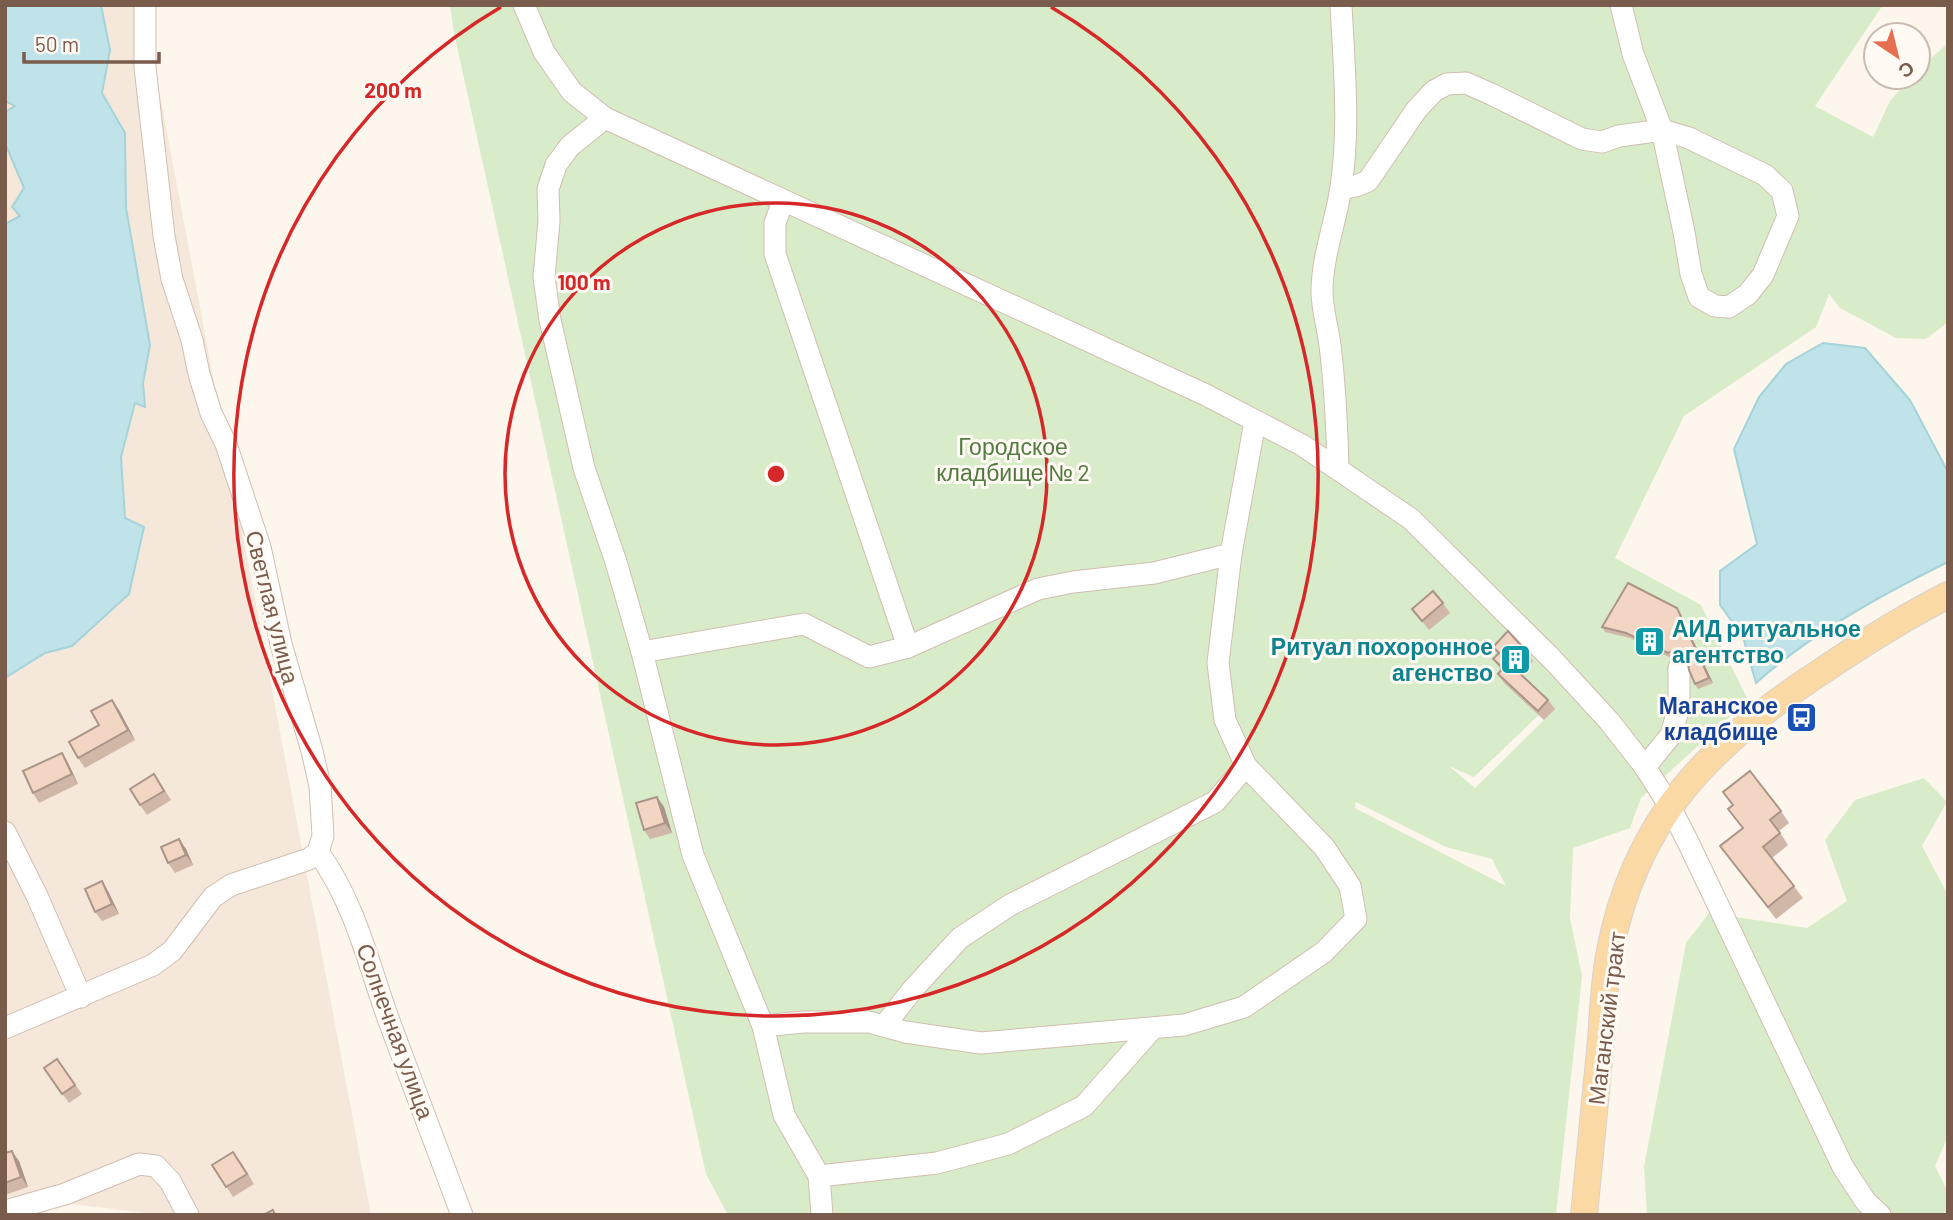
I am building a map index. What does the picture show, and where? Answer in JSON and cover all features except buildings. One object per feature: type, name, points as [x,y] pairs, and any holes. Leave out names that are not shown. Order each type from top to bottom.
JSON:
[{"type":"main road","name":"Маганский тракт","points":[[1584,1215],[1609,957],[1620,910],[1645,846],[1669,805],[1711,756],[1743,727],[1788,693],[1892,625],[1948,595]]},
{"type":"street","name":"Светлая улица","points":[[145,5],[145,66],[164,236],[172,279],[192,340],[207,400],[226,444],[260,547],[284,656],[320,786],[323,836],[318,852]]},
{"type":"street","points":[[524,5],[544,52],[572,92],[605,118],[1206,395],[1302,444],[1411,519],[1552,659],[1609,721],[1645,767],[1669,805],[1843,1167],[1866,1202],[1880,1215]]},
{"type":"street","points":[[1338,468],[1336,395],[1322,295],[1323,268],[1341,189],[1345,107],[1340,5]]},
{"type":"street","points":[[1341,189],[1368,181],[1417,109],[1434,91],[1447,84],[1466,83],[1582,139],[1602,142],[1619,136],[1662,130],[1689,138],[1766,175],[1782,191],[1788,216],[1763,275],[1748,295],[1729,307],[1715,306],[1699,297],[1691,274],[1662,130],[1633,54],[1621,5]]},
{"type":"street","points":[[605,118],[570,146],[556,165],[548,189],[549,221],[544,276],[550,320],[584,468],[616,562],[642,652],[693,855],[763,1026],[784,1115],[819,1176],[822,1215]]},
{"type":"street","points":[[783,201],[775,223],[775,254],[908,647]]},
{"type":"street","points":[[763,1026],[869,1022],[905,1032],[981,1043],[1184,1025],[1244,1007],[1324,952],[1356,919],[1350,886],[1324,846],[1246,766],[1225,720],[1219,663],[1231,554],[1255,422]]},
{"type":"street","points":[[642,652],[804,624],[869,657],[908,647],[1038,589],[1073,582],[1154,573],[1231,554]]},
{"type":"street","points":[[1645,767],[1671,736],[1679,707],[1679,668]]},
{"type":"street","points":[[884,1026],[913,989],[960,938],[1010,905],[1215,802],[1246,766]]},
{"type":"street","points":[[5,832],[37,896],[81,997]]},
{"type":"street","points":[[5,1028],[153,965],[172,951],[213,897],[231,885],[309,859],[318,852]]},
{"type":"street","name":"Солнечная улица","points":[[318,852],[330,869],[360,929],[391,1027],[462,1215]]},
{"type":"street","points":[[819,1176],[937,1163],[1008,1144],[1084,1106],[1153,1028]]},
{"type":"street","points":[[5,1211],[65,1194],[139,1164],[156,1166],[170,1181],[188,1215]]},
{"type":"shaded area","points":[[5,5],[143,5],[371,1215],[162,1215],[5,1196]]},
{"type":"green space","name":"Городское кладбище № 2","points":[[450,5],[1883,5],[1872,21],[1862,21],[1862,36],[1815,106],[1873,137],[1890,101],[1899,91],[1932,91],[1932,57],[1948,43],[1948,322],[1926,339],[1896,338],[1840,308],[1829,294],[1816,327],[1684,416],[1615,558],[1701,605],[1748,700],[1641,798],[1630,828],[1573,848],[1570,918],[1582,976],[1556,1215],[728,1215],[706,1174]],"holes":[[[1543,711],[1549,715],[1475,788],[1449,766],[1474,777]],[[1356,802],[1446,847],[1492,859],[1506,886],[1355,808]]]},
{"type":"green space","points":[[1924,778],[1947,802],[1922,846],[1948,895],[1948,1136],[1935,1166],[1948,1192],[1948,1215],[1647,1215],[1644,1167],[1686,943],[1709,913],[1807,928],[1847,901],[1825,840],[1855,800]]},
{"type":"water","points":[[5,5],[101,5],[110,50],[102,93],[125,133],[126,208],[150,345],[143,383],[145,407],[135,403],[121,457],[125,518],[144,527],[129,594],[72,646],[45,653],[5,678],[5,224],[20,216],[12,207],[24,188],[5,143],[5,112],[15,106],[5,101]]},
{"type":"water","points":[[1823,343],[1865,348],[1910,400],[1948,472],[1948,562],[1824,631],[1756,683],[1743,637],[1720,605],[1720,571],[1757,544],[1734,449],[1759,397],[1786,364]]},
{"type":"place","name":"АИД ритуальное агентство","points":[[1649,641]]},
{"type":"place","name":"Ритуал похоронное агенство","points":[[1516,659]]},
{"type":"place","name":"Маганское кладбище","points":[[1801,718]]}]
